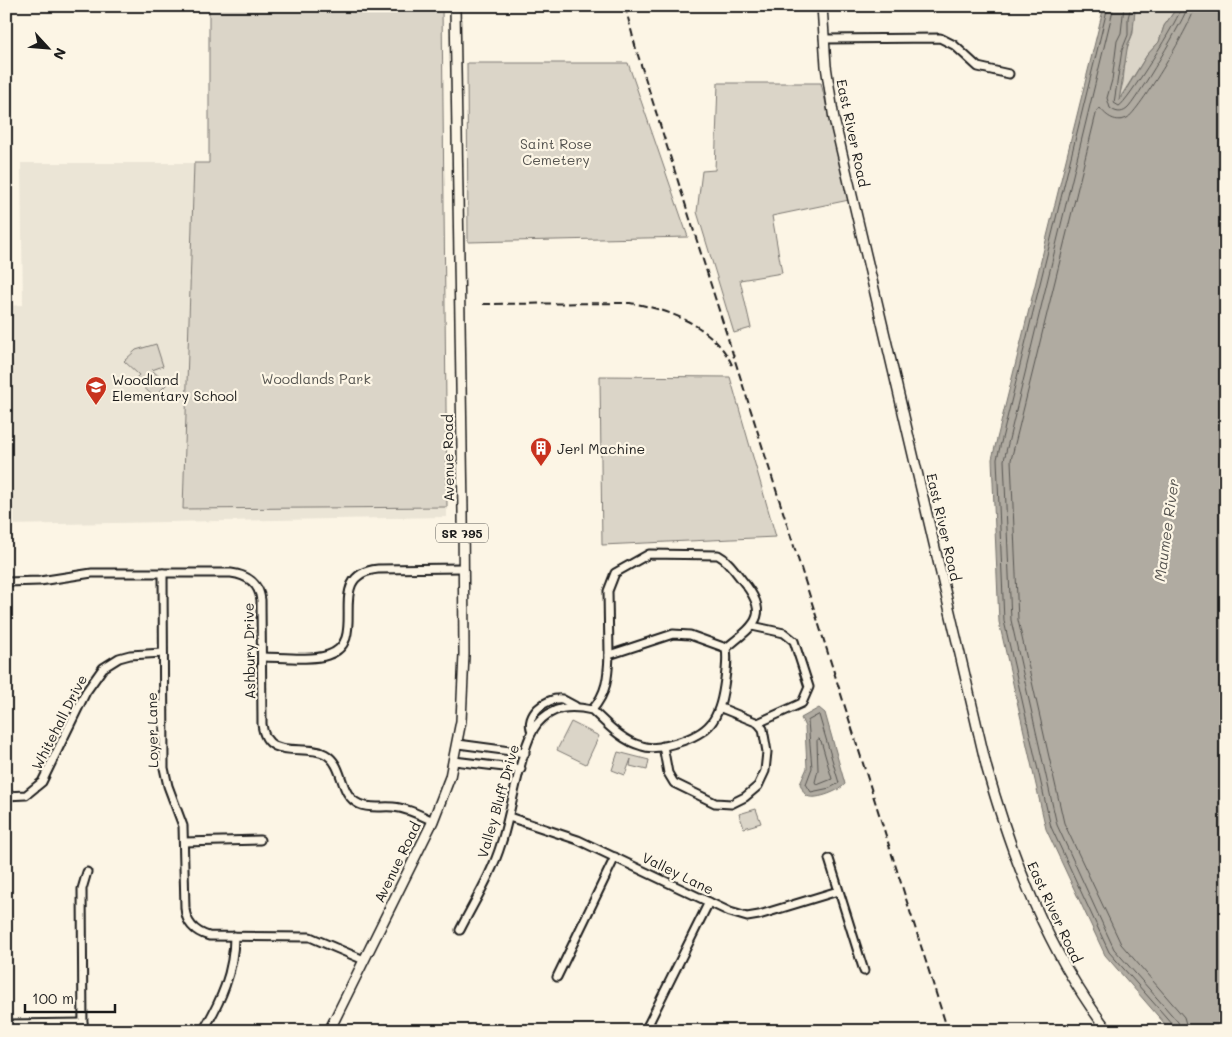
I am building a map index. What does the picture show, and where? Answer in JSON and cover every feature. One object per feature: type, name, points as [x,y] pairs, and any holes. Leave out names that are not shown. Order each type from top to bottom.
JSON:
[{"type":"main road","name":"Avenue Road","points":[[329,1031],[433,821],[458,744],[463,681],[455,6]]},
{"type":"main road","name":"East River Road","points":[[822,6],[834,119],[994,792],[1012,850],[1042,925],[1073,983],[1108,1031]]},
{"type":"street","points":[[824,39],[940,38],[954,45],[978,67],[1009,74]]},
{"type":"street","points":[[592,710],[602,698],[608,680],[608,591],[615,573],[648,554],[718,555],[722,557],[756,598],[757,613],[752,626],[726,648],[690,635],[674,634],[609,656]]},
{"type":"street","points":[[262,657],[324,656],[339,648],[348,633],[350,587],[356,578],[364,572],[378,569],[462,568]]},
{"type":"street","name":"Ashbury Drive","points":[[6,582],[40,580],[92,573],[231,573],[250,580],[260,595],[262,724],[269,741],[280,748],[315,751],[329,757],[338,768],[349,796],[360,805],[402,808],[433,821]]},
{"type":"street","name":"Loyer Lane","points":[[163,573],[164,768],[168,786],[183,826],[184,908],[188,921],[193,928],[204,935],[310,937],[364,960]]},
{"type":"street","points":[[752,626],[790,636],[796,647],[809,687],[802,703],[758,723]]},
{"type":"street","name":"Valley Bluff Drive","points":[[532,732],[530,726],[532,716],[546,703],[562,699],[576,706],[592,710],[618,734],[642,746],[663,746],[689,739],[712,723],[721,708],[728,659],[726,648]]},
{"type":"street","name":"Whitehall Drive","points":[[6,796],[26,795],[39,786],[86,692],[103,668],[119,658],[130,655],[163,653]]},
{"type":"street","name":"Valley Bluff Drive","points":[[460,930],[498,855],[532,732],[540,721],[554,710],[576,706]]},
{"type":"street","points":[[663,746],[668,773],[674,783],[714,803],[731,804],[753,792],[762,780],[767,752],[764,730],[758,723],[721,708]]},
{"type":"street","points":[[458,744],[525,753]]},
{"type":"street","points":[[454,761],[522,769]]},
{"type":"street","name":"Valley Lane","points":[[509,817],[561,833],[738,915],[750,917],[838,891]]},
{"type":"street","points":[[184,842],[260,840]]},
{"type":"street","points":[[558,977],[616,857]]},
{"type":"street","points":[[828,859],[864,970]]},
{"type":"street","points":[[83,1031],[82,889],[87,872]]},
{"type":"street","points":[[660,1031],[647,1028],[709,902]]},
{"type":"street","points":[[204,1031],[229,979],[234,956],[234,936]]},
{"type":"street","points":[[6,1024],[83,1023]]},
{"type":"shaded area","name":"Woodland Elementary School","points":[[21,163],[194,163],[183,509],[447,507],[447,517],[6,525],[6,306],[23,305]]},
{"type":"green space","name":"Woodlands Park","points":[[209,6],[442,6],[447,507],[183,509],[194,163],[209,163]]},
{"type":"green space","points":[[1136,6],[1178,6],[1164,26],[1159,42],[1147,55],[1118,101],[1123,82],[1126,51],[1133,33],[1133,19]]},
{"type":"green space","name":"Saint Rose Cemetery","points":[[467,63],[628,63],[688,237],[468,242]]},
{"type":"green space","points":[[718,83],[821,83],[849,200],[772,216],[782,273],[740,280],[751,328],[734,333],[697,212],[702,171],[715,170]]},
{"type":"green space","points":[[156,344],[163,366],[152,370],[167,384],[154,397],[135,379],[139,375],[124,361],[136,350]]},
{"type":"green space","points":[[600,376],[730,377],[776,537],[602,545]]},
{"type":"green space","points":[[571,722],[599,736],[586,764],[557,750]]},
{"type":"green space","points":[[618,752],[649,760],[647,770],[630,766],[631,759],[625,775],[612,770]]},
{"type":"green space","points":[[756,809],[761,823],[744,828],[739,814]]},
{"type":"water","name":"Maumee River","points":[[1104,6],[1136,6],[1119,101],[1147,55],[1159,42],[1164,26],[1178,6],[1226,6],[1226,1031],[1171,1031],[1105,955],[1046,829],[999,622],[992,459]]},
{"type":"water","points":[[819,708],[825,713],[845,784],[838,790],[826,795],[809,797],[804,793],[800,784],[807,768],[805,727],[801,718]]},
{"type":"railway","points":[[625,6],[636,49],[948,1031]]},
{"type":"railway","points":[[483,304],[630,303],[645,306],[675,315],[703,330],[724,352],[732,365]]},
{"type":"place","name":"Woodland Elementary School","points":[[96,406]]},
{"type":"place","name":"Jerl Machine","points":[[541,467]]}]
